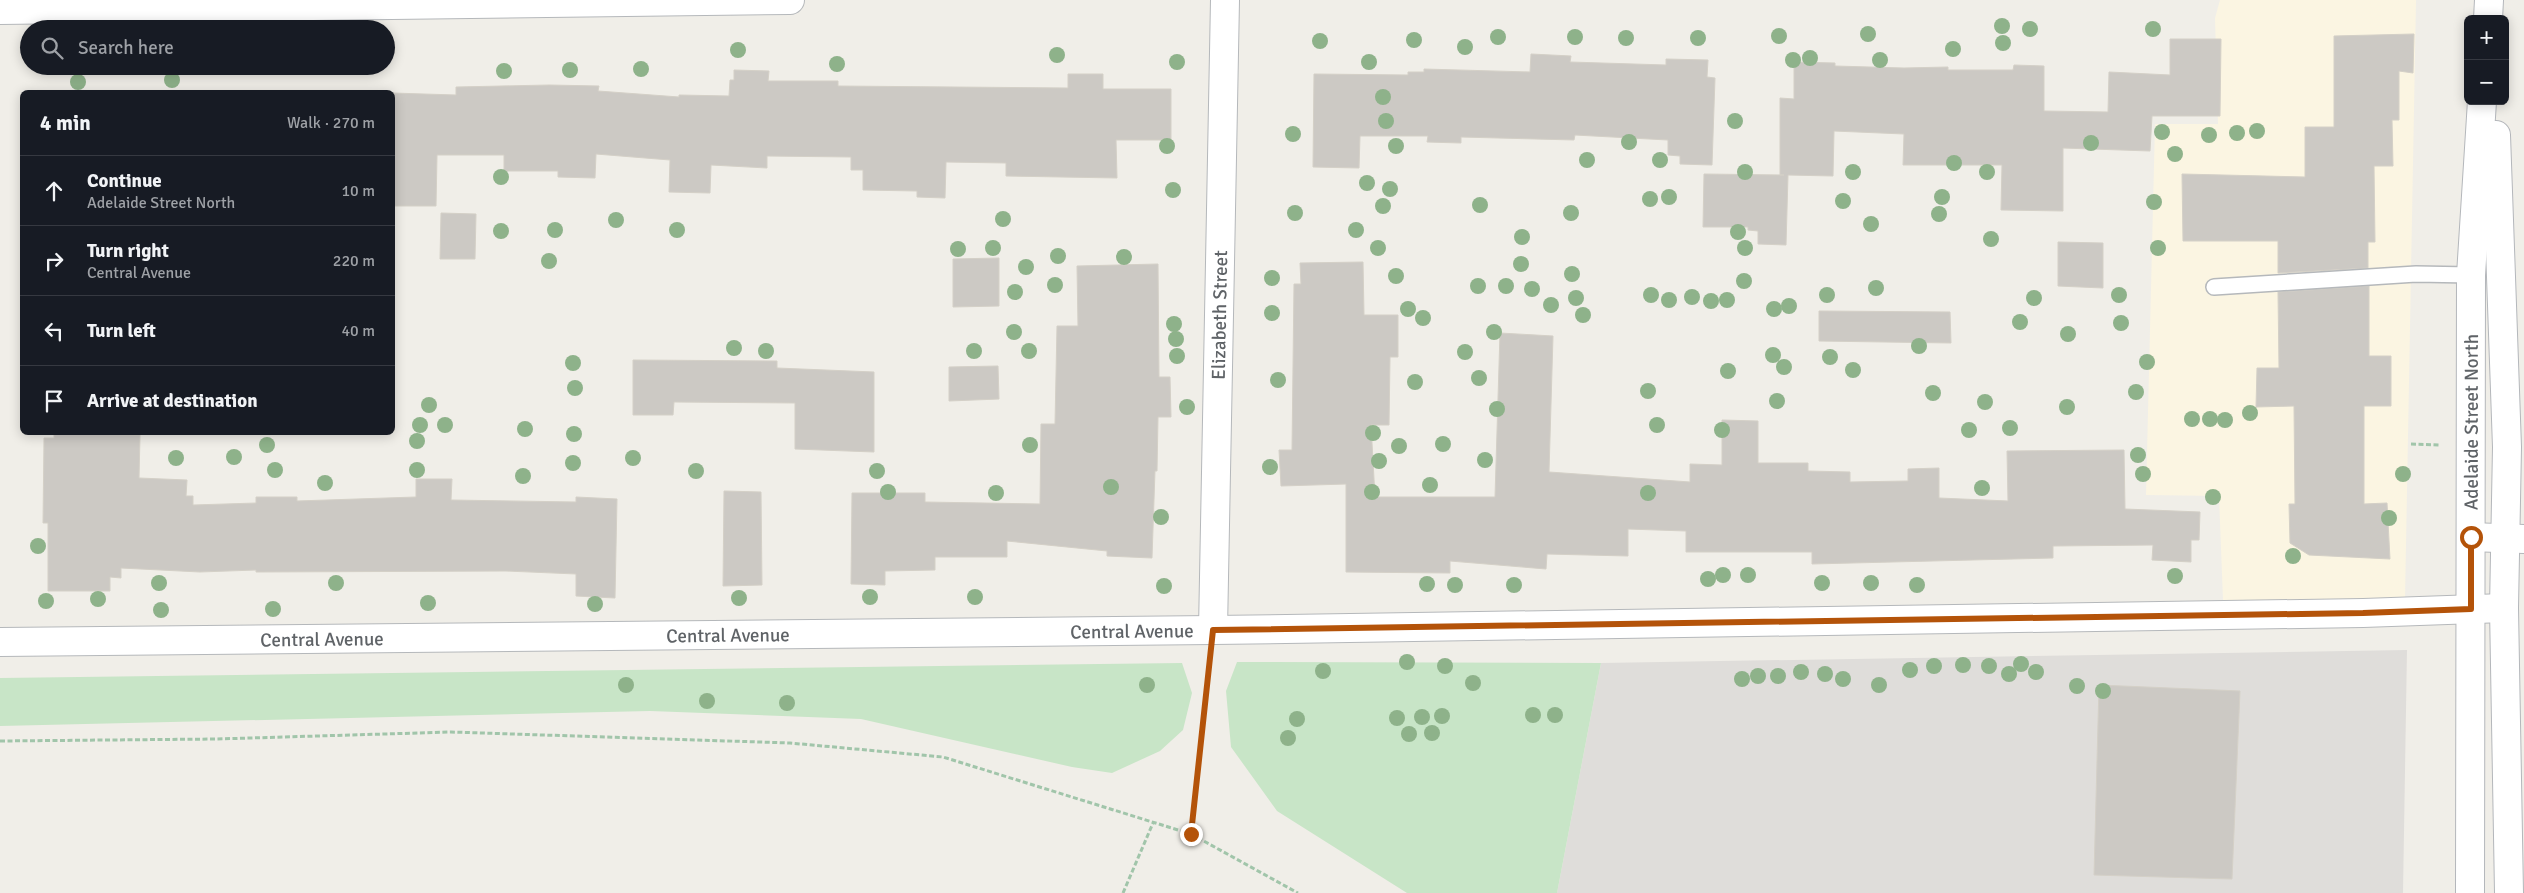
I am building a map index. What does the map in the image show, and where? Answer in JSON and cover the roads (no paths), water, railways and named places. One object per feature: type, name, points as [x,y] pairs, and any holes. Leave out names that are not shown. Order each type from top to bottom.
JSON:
[{"type":"street","points":[[0,10],[790,0]]},
{"type":"street","name":"Elizabeth Street","points":[[1213,630],[1226,0]]},
{"type":"street","points":[[2490,0],[2490,15]]},
{"type":"street","name":"Adelaide Street North","points":[[2470,893],[2471,275],[2482,105]]},
{"type":"street","name":"Adelaide Street North","points":[[2494,105],[2507,447],[2514,539],[2504,608],[2509,893]]},
{"type":"street","points":[[2471,537],[2514,539]]},
{"type":"street","name":"Central Avenue","points":[[0,642],[1213,630],[2333,614],[2504,608]]},
{"type":"lane","points":[[2214,287],[2416,274],[2471,275]]}]
